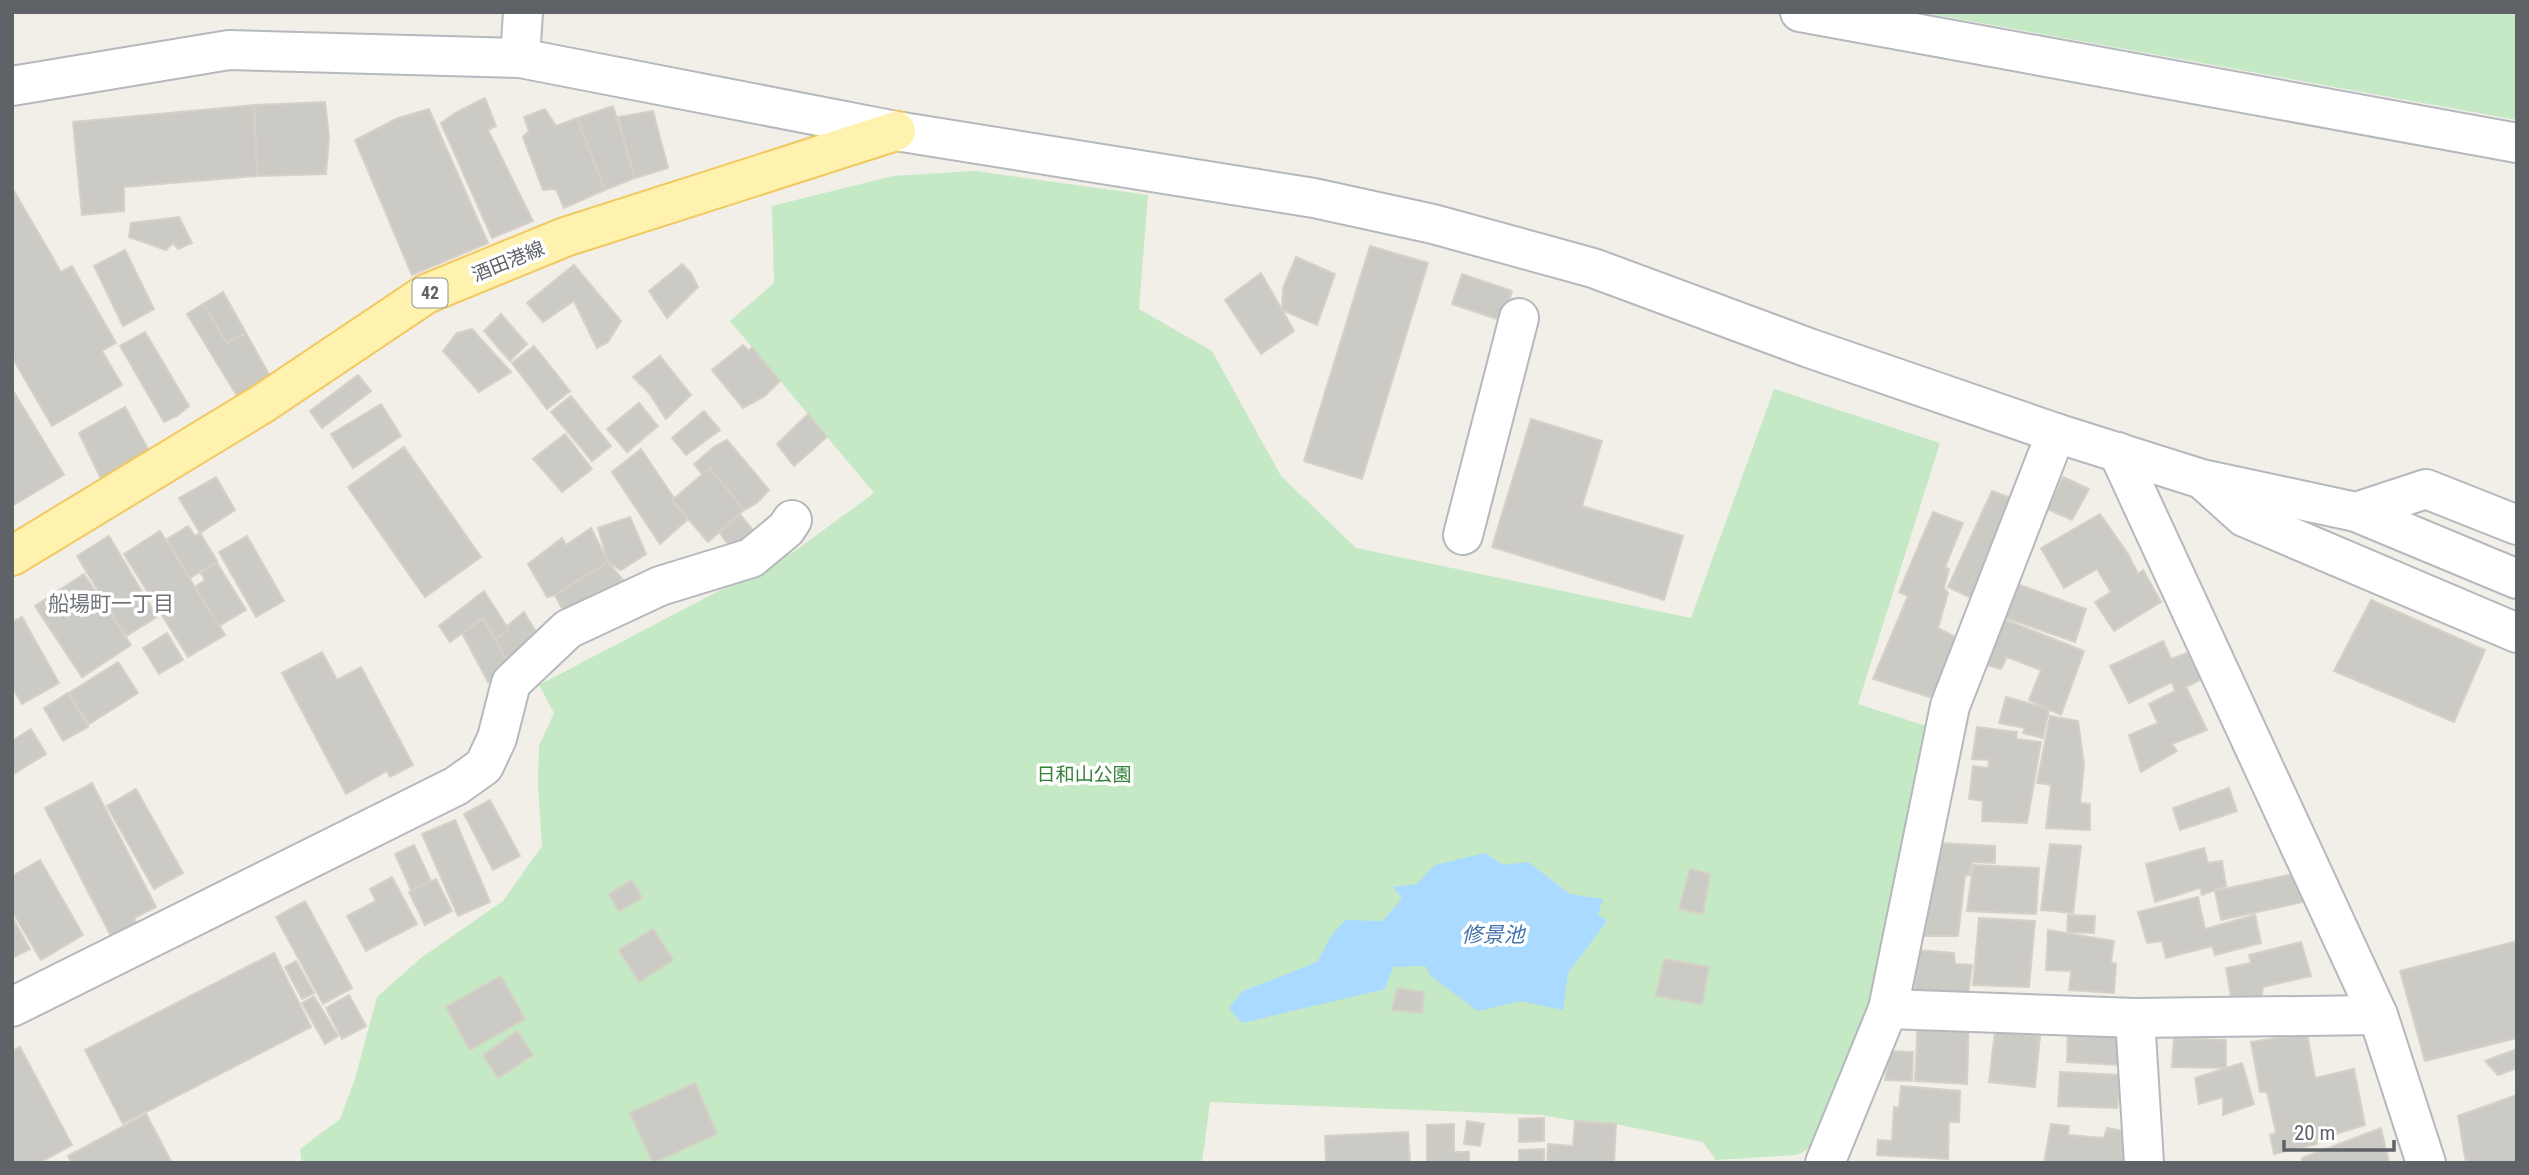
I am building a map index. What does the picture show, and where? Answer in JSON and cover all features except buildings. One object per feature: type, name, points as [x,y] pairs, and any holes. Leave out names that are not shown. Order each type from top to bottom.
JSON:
[{"type":"main road","name":"酒田港線","points":[[12,556],[262,404],[426,294],[565,237],[896,131]]},
{"type":"street","points":[[520,58],[523,12]]},
{"type":"street","points":[[1800,12],[2517,143]]},
{"type":"street","points":[[12,86],[229,50],[520,58],[896,131],[1314,198],[1433,224],[1593,268],[1796,343],[2056,433],[2202,480],[2356,512],[2517,579]]},
{"type":"street","points":[[1462,535],[1518,318]]},
{"type":"street","points":[[1825,1163],[1888,1009],[1950,706],[2056,433]]},
{"type":"street","points":[[2118,452],[2378,1015],[2426,1163]]},
{"type":"street","points":[[2202,480],[2244,517],[2517,633]]},
{"type":"street","points":[[2356,512],[2426,489],[2517,525]]},
{"type":"street","points":[[12,1007],[456,786],[484,766],[496,738],[511,683],[568,629],[660,586],[751,558],[786,529],[792,520]]},
{"type":"street","points":[[1888,1009],[2135,1018],[2378,1015]]},
{"type":"street","points":[[2135,1018],[2144,1163]]},
{"type":"green space","points":[[1920,12],[2517,12],[2517,120]]},
{"type":"green space","name":"日和山公園","points":[[975,171],[1148,195],[1139,309],[1212,351],[1281,476],[1356,548],[1691,618],[1774,389],[1940,443],[1858,704],[1929,727],[1879,991],[1812,1147],[1797,1155],[1716,1160],[1703,1142],[1616,1124],[1542,1115],[1210,1102],[1202,1163],[302,1163],[300,1149],[340,1119],[355,1079],[377,997],[421,958],[503,901],[542,846],[538,786],[539,746],[554,713],[539,685],[795,551],[874,493],[730,321],[774,283],[772,206],[893,176]]},
{"type":"water","name":"修景池","points":[[1485,853],[1503,865],[1528,862],[1570,894],[1603,899],[1598,914],[1607,921],[1568,973],[1563,1010],[1521,1001],[1478,1011],[1432,977],[1425,966],[1393,967],[1385,989],[1242,1023],[1229,1008],[1243,991],[1317,962],[1332,935],[1345,920],[1383,921],[1402,898],[1393,887],[1417,884],[1435,865]]},
{"type":"district","name":"船場町一丁目","points":[[111,604]]}]
